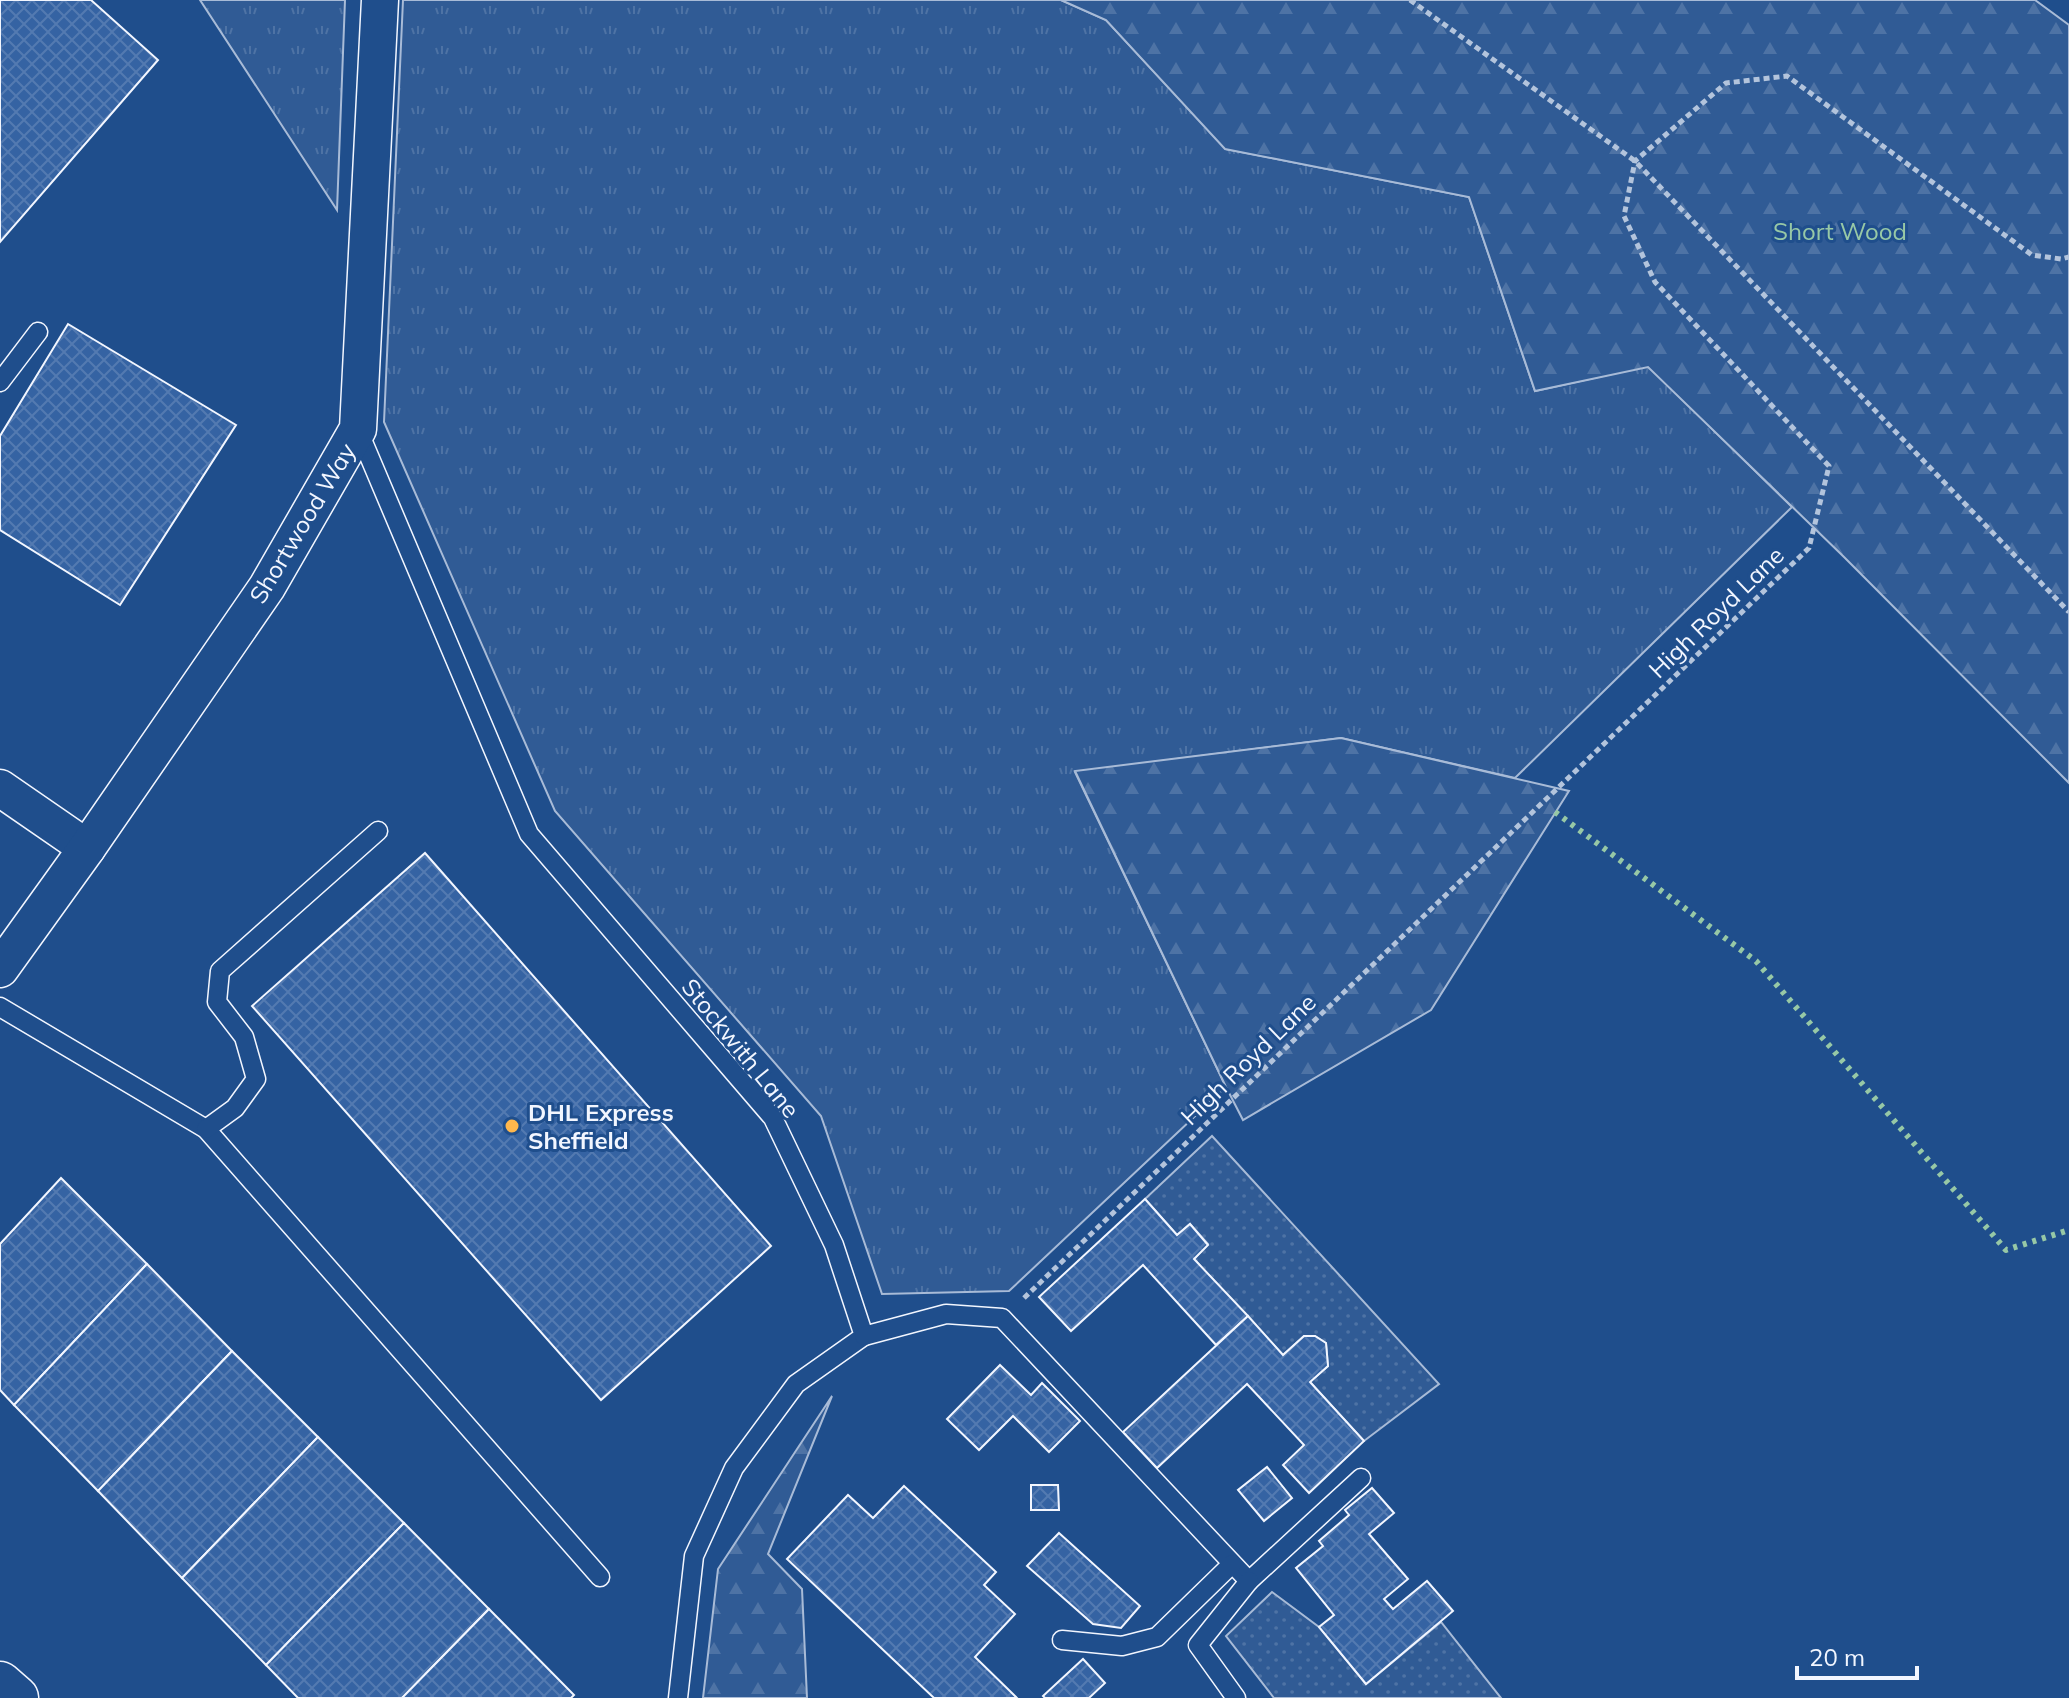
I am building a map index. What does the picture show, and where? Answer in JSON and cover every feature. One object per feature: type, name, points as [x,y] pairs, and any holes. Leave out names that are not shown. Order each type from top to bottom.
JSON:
[{"type":"highway","points":[[0,1684],[16,1698]]},
{"type":"street","name":"Shortwood Way","points":[[0,969],[267,587],[358,429],[380,0]]},
{"type":"street","points":[[0,788],[87,848]]},
{"type":"lane","points":[[0,382],[38,332]]},
{"type":"lane","name":"Stockwith Lane","points":[[358,429],[529,834],[773,1118],[834,1245],[864,1336]]},
{"type":"lane","points":[[206,1129],[235,1108],[256,1079],[244,1037],[217,1002],[220,971],[378,831]]},
{"type":"lane","points":[[0,1007],[206,1129],[600,1577]]},
{"type":"lane","points":[[678,1698],[694,1556],[734,1468],[796,1384],[864,1336],[946,1314],[1002,1318],[1249,1581]]},
{"type":"lane","points":[[1236,1698],[1198,1645],[1249,1581],[1361,1478]]},
{"type":"lane","points":[[1062,1640],[1122,1646],[1157,1637],[1232,1564]]},
{"type":"path","points":[[1410,0],[1635,161],[2069,612]]},
{"type":"path","points":[[1635,161],[1726,83],[1787,76],[2032,255],[2061,259],[2069,257]]},
{"type":"path","name":"High Royd Lane","points":[[1002,1318],[1809,548],[1829,466],[1655,282],[1624,216],[1635,161]]},
{"type":"green space","points":[[200,0],[345,0],[337,210]]},
{"type":"green space","points":[[403,0],[1061,0],[1106,20],[1226,149],[1469,197],[1535,391],[1648,366],[1792,507],[1515,778],[1341,738],[1075,772],[1226,1087],[1009,1291],[882,1294],[821,1116],[555,811],[384,422]]},
{"type":"green space","name":"Short Wood","points":[[1061,0],[2035,0],[2069,25],[2069,783],[1844,557],[1648,367],[1535,391],[1469,197],[1225,149],[1106,20]]},
{"type":"green space","points":[[1341,738],[1569,791],[1431,1010],[1243,1120],[1075,771]]},
{"type":"green space","points":[[1212,1136],[1439,1384],[1364,1441],[1310,1382],[1328,1366],[1326,1343],[1315,1336],[1304,1336],[1283,1355],[1194,1259],[1208,1244],[1190,1224],[1177,1235],[1145,1199]]},
{"type":"green space","points":[[832,1396],[768,1554],[802,1589],[807,1698],[703,1698],[718,1569]]},
{"type":"green space","points":[[1272,1592],[1319,1627],[1366,1684],[1441,1622],[1501,1698],[1274,1698],[1226,1636]]},
{"type":"building","points":[[0,0],[91,0],[158,60],[0,242]]},
{"type":"building","points":[[68,324],[236,425],[120,605],[0,530],[0,436]]},
{"type":"building","name":"DHL Express Sheffield","points":[[425,853],[771,1246],[601,1400],[252,1006]]},
{"type":"building","points":[[61,1178],[147,1264],[14,1405],[0,1390],[0,1244]]},
{"type":"building","points":[[1145,1199],[1177,1235],[1190,1224],[1208,1245],[1194,1259],[1248,1316],[1216,1345],[1143,1265],[1071,1331],[1039,1297]]},
{"type":"building","points":[[147,1264],[232,1351],[98,1491],[14,1405]]},
{"type":"building","points":[[1248,1316],[1283,1355],[1304,1336],[1315,1336],[1326,1343],[1328,1366],[1310,1382],[1364,1441],[1309,1493],[1283,1465],[1304,1445],[1247,1384],[1157,1468],[1123,1432]]},
{"type":"building","points":[[232,1351],[318,1437],[182,1578],[98,1491]]},
{"type":"building","points":[[1000,1365],[1031,1395],[1042,1383],[1080,1421],[1049,1452],[1013,1416],[979,1450],[947,1419]]},
{"type":"building","points":[[318,1437],[404,1523],[266,1665],[182,1578]]},
{"type":"building","points":[[1267,1467],[1292,1498],[1264,1521],[1238,1490]]},
{"type":"building","points":[[1031,1485],[1058,1485],[1059,1510],[1031,1510]]},
{"type":"building","points":[[904,1486],[996,1572],[984,1585],[1015,1614],[975,1657],[1017,1698],[934,1698],[787,1559],[848,1495],[873,1518]]},
{"type":"building","points":[[1372,1488],[1394,1513],[1369,1534],[1408,1579],[1384,1599],[1393,1609],[1427,1581],[1453,1611],[1366,1684],[1319,1627],[1334,1615],[1296,1568],[1323,1546],[1319,1541],[1349,1515],[1345,1510]]},
{"type":"building","points":[[404,1523],[489,1609],[402,1698],[298,1698],[266,1665]]},
{"type":"building","points":[[1059,1533],[1140,1606],[1121,1628],[1093,1624],[1027,1566]]},
{"type":"building","points":[[489,1609],[574,1695],[571,1698],[402,1698]]},
{"type":"building","points":[[1083,1659],[1105,1683],[1089,1698],[1043,1696]]},
{"type":"hedge","points":[[1555,812],[1756,961],[2006,1250],[2069,1230]]},
{"type":"place","name":"DHL Express Sheffield","points":[[512,1126]]}]
